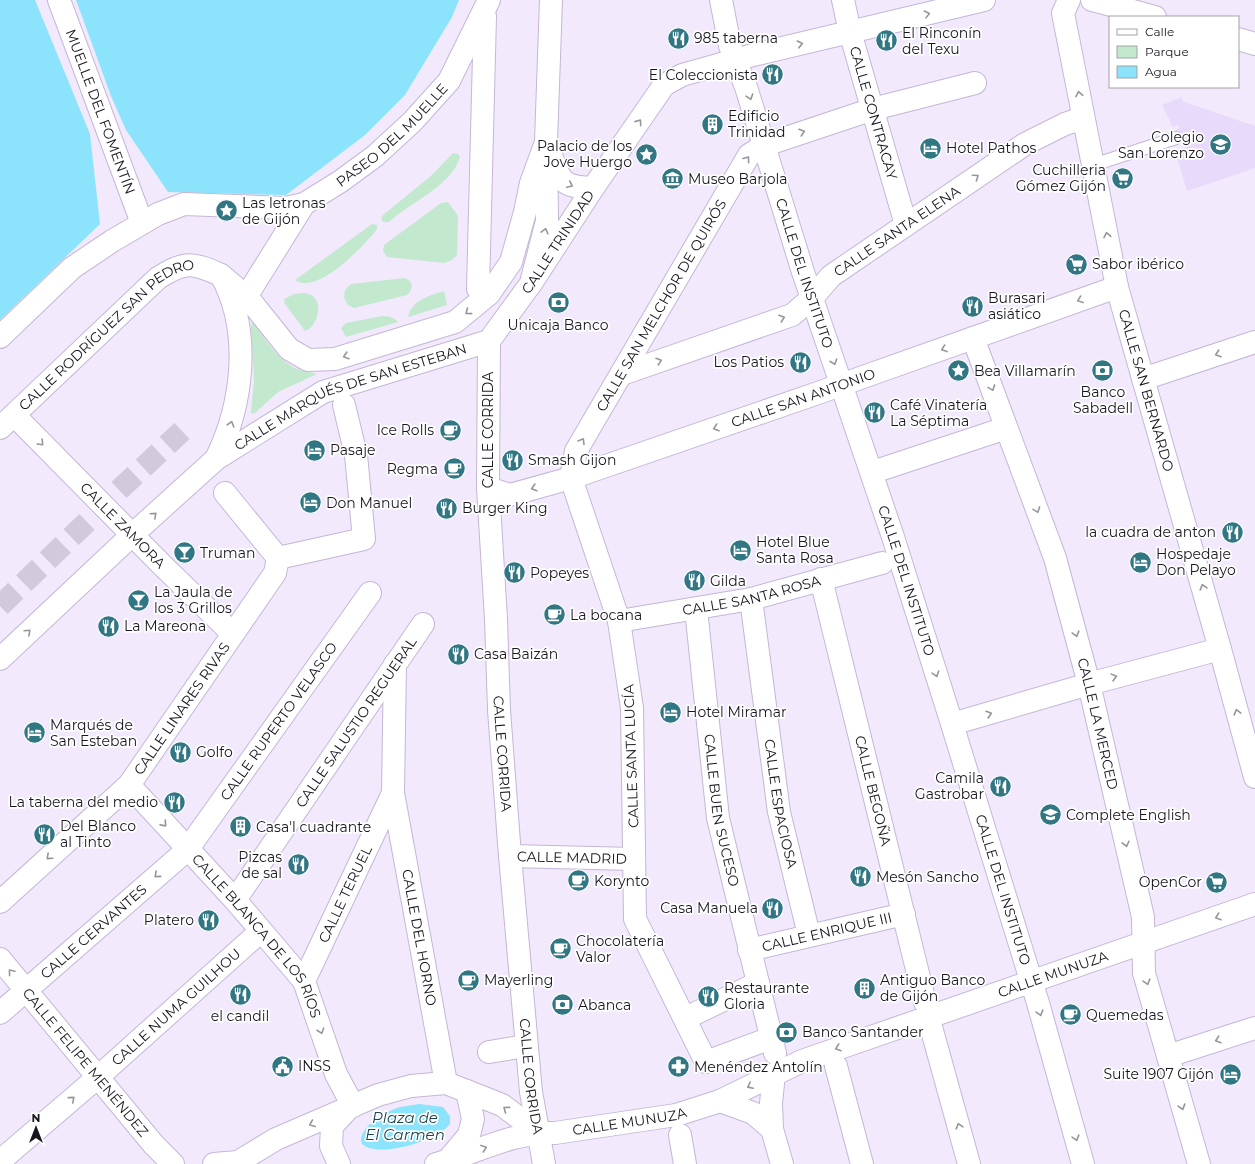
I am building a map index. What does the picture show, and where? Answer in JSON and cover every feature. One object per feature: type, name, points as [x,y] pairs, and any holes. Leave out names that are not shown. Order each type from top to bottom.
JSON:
[{"type":"street","name":"MUELLE DEL FOMENTÍN","points":[[59,0],[142,223]]},
{"type":"street","points":[[532,282],[547,222],[546,142],[551,0]]},
{"type":"street","name":"CALLE CONTRACAY","points":[[843,0],[850,32],[906,225]]},
{"type":"street","name":"CALLE TRINIDAD","points":[[489,341],[532,282],[593,188],[664,86],[682,76],[736,60],[984,0]]},
{"type":"street","name":"CALLE SAN BERNARDO","points":[[1069,0],[1063,13],[1117,287],[1220,648],[1249,731],[1255,777]]},
{"type":"street","points":[[1092,0],[1151,16]]},
{"type":"street","name":"CALLE DEL INSTITUTO","points":[[722,1],[730,46],[746,87],[812,297],[900,557],[1031,983],[1083,1164]]},
{"type":"street","name":"PASEO DEL MUELLE","points":[[0,337],[72,268],[112,241],[158,214],[184,204],[284,208],[304,204],[341,181],[375,156],[412,122],[449,81],[487,6]]},
{"type":"street","points":[[478,289],[487,6]]},
{"type":"street","points":[[1239,39],[1255,44]]},
{"type":"street","name":"CALLE SAN MELCHOR DE QUIRÓS","points":[[571,478],[576,451],[749,155],[765,145],[873,109],[975,83]]},
{"type":"street","name":"CALLE SANTA ELENA","points":[[622,374],[792,315],[812,297],[831,276],[1025,144],[1065,124],[1084,118]]},
{"type":"street","points":[[546,142],[557,175],[574,187],[593,188]]},
{"type":"street","name":"CALLE MARQUÉS DE SAN ESTEBAN","points":[[221,275],[250,299],[288,349],[308,360],[336,359],[455,322],[489,294],[512,262],[531,183],[546,142]]},
{"type":"street","points":[[251,289],[304,204]]},
{"type":"street","name":"CALLE RODRÍGUEZ SAN PEDRO","points":[[7,422],[158,278],[177,266],[192,264],[221,275]]},
{"type":"street","name":"CALLE MARQUÉS DE SAN ESTEBAN","points":[[216,459],[227,438],[235,410],[239,379],[238,330],[229,291],[221,275]]},
{"type":"street","name":"CALLE SAN ANTONIO","points":[[488,488],[510,495],[571,478],[842,385],[1117,287]]},
{"type":"street","name":"CALLE LA MERCED","points":[[973,338],[1055,558],[1089,684],[1143,917],[1144,973],[1199,1164]]},
{"type":"street","name":"CALLE MARQUÉS DE SAN ESTEBAN","points":[[0,659],[132,535],[216,459],[323,392],[489,341]]},
{"type":"street","name":"CALLE CORRIDA","points":[[489,341],[488,488],[496,619],[499,710],[526,1046],[531,1092],[544,1164]]},
{"type":"street","points":[[1143,379],[1255,342]]},
{"type":"street","points":[[225,492],[278,558],[364,539],[356,455],[344,405]]},
{"type":"street","name":"CALLE ZAMORA","points":[[7,422],[132,535],[233,634]]},
{"type":"street","points":[[882,469],[1006,428]]},
{"type":"street","name":"CALLE SANTA LUCÍA","points":[[571,478],[619,621],[632,708],[635,919],[706,1062],[774,1047]]},
{"type":"street","name":"CALLE LINARES RIVAS","points":[[0,902],[129,785],[275,573],[278,558]]},
{"type":"street","name":"CALLE SANTA ROSA","points":[[619,621],[751,599],[882,562]]},
{"type":"street","name":"CALLE BEGOÑA","points":[[822,579],[926,1009],[969,1164]]},
{"type":"street","name":"CALLE RUPERTO VELASCO","points":[[187,850],[370,593]]},
{"type":"street","name":"CALLE ESPACIOSA","points":[[751,599],[779,812],[809,935]]},
{"type":"street","name":"CALLE BUEN SUCESO","points":[[696,609],[718,818],[774,1047]]},
{"type":"street","name":"CALLE SALUSTIO REGUERAL","points":[[235,900],[423,624]]},
{"type":"street","points":[[952,724],[1220,648]]},
{"type":"street","name":"CALLE TERUEL","points":[[304,981],[393,793],[395,664]]},
{"type":"street","name":"CALLE BLANCA DE LOS RÍOS","points":[[129,785],[187,850],[235,900],[304,981],[336,1074],[350,1108]]},
{"type":"street","name":"CALLE DEL HORNO","points":[[393,793],[446,1083]]},
{"type":"street","name":"CALLE CERVANTES","points":[[0,1013],[187,850]]},
{"type":"street","name":"CALLE MADRID","points":[[510,856],[634,859]]},
{"type":"street","name":"CALLE MUNUZA","points":[[538,1132],[556,1133],[676,1115],[728,1104],[774,1074],[802,1060],[926,1009],[1031,983],[1255,904]]},
{"type":"street","name":"CALLE ENRIQUE III","points":[[751,955],[809,935],[904,914]]},
{"type":"street","name":"CALLE NUMA GUILHOU","points":[[0,1161],[98,1077],[261,931]]},
{"type":"street","name":"CALLE FELIPE MENÉNDEZ","points":[[0,959],[154,1145],[173,1164]]},
{"type":"street","points":[[683,1013],[758,983]]},
{"type":"street","points":[[1168,1056],[1255,1028]]},
{"type":"street","points":[[489,1052],[526,1046]]},
{"type":"street","points":[[836,1066],[862,1164]]},
{"type":"street","points":[[774,1074],[771,1103],[772,1129],[782,1164]]},
{"type":"street","points":[[214,1164],[238,1163],[276,1139],[378,1095],[411,1086],[446,1083],[502,1105],[538,1132]]},
{"type":"street","points":[[442,1163],[470,1135],[473,1119],[467,1092]]},
{"type":"street","points":[[728,1104],[753,1113],[772,1129]]},
{"type":"street","points":[[339,1164],[331,1146],[332,1126],[350,1108]]},
{"type":"street","points":[[442,1163],[501,1142],[538,1132]]},
{"type":"street","points":[[680,1135],[685,1164]]},
{"type":"lane","points":[[1093,165],[1176,138]]},
{"type":"shaded area","name":"Colegio San Lorenzo","points":[[1182,97],[1182,101],[1255,126],[1255,168],[1187,191],[1175,151],[1185,148],[1183,141],[1178,142],[1176,138],[1176,130],[1179,128],[1179,125],[1173,127],[1162,105]]},
{"type":"green space","points":[[453,153],[458,154],[460,157],[448,177],[389,222],[384,222],[381,220],[382,216],[433,174]]},
{"type":"green space","points":[[448,202],[458,216],[457,255],[452,260],[444,263],[387,257],[383,251],[384,245],[441,203]]},
{"type":"green space","points":[[372,224],[377,225],[377,229],[352,256],[340,266],[315,281],[304,283],[295,280]]},
{"type":"green space","points":[[405,278],[410,281],[412,286],[407,295],[354,308],[348,305],[344,298],[345,290],[351,284]]},
{"type":"green space","points":[[444,291],[447,305],[408,317],[413,306],[417,303],[427,297]]},
{"type":"green space","points":[[304,293],[311,295],[316,300],[318,306],[318,312],[313,324],[305,331],[285,304],[284,299],[294,294]]},
{"type":"green space","points":[[382,316],[391,317],[398,322],[346,337],[341,328],[346,323]]},
{"type":"green space","points":[[252,321],[271,347],[288,364],[303,371],[317,374],[278,392],[254,414],[251,413],[254,382],[251,328]]},
{"type":"water","points":[[0,0],[35,0],[90,134],[100,224],[0,320]]},
{"type":"water","points":[[76,0],[459,0],[452,17],[405,95],[365,135],[286,195],[168,192],[126,130],[111,96]]},
{"type":"water","name":"Plaza de El Carmen","points":[[419,1104],[443,1107],[450,1116],[450,1124],[433,1136],[421,1142],[407,1146],[381,1150],[370,1148],[362,1144],[361,1138],[368,1126],[381,1116],[400,1107]]},
{"type":"tunnel","points":[[119,490],[182,431]]},
{"type":"tunnel","points":[[0,606],[92,517]]},
{"type":"place","name":"985 taberna","points":[[678,38]]},
{"type":"place","name":"El Rinconín del Texu","points":[[886,41]]},
{"type":"place","name":"El Coleccionista","points":[[773,75]]},
{"type":"place","name":"Edificio Trinidad","points":[[712,124]]},
{"type":"place","name":"Colegio San Lorenzo","points":[[1220,145]]},
{"type":"place","name":"Hotel Pathos","points":[[930,148]]},
{"type":"place","name":"Palacio de los Jove Huergo","points":[[647,154]]},
{"type":"place","name":"Cuchilleria Gómez Gijón","points":[[1122,178]]},
{"type":"place","name":"Museo Barjola","points":[[673,179]]},
{"type":"place","name":"Las letronas de Gijón","points":[[226,211]]},
{"type":"place","name":"Sabor ibérico","points":[[1077,264]]},
{"type":"place","name":"Unicaja Banco","points":[[558,303]]},
{"type":"place","name":"Burasari asiático","points":[[973,306]]},
{"type":"place","name":"Los Patios","points":[[800,362]]},
{"type":"place","name":"Banco Sabadell","points":[[1103,370]]},
{"type":"place","name":"Bea Villamarín","points":[[959,371]]},
{"type":"place","name":"Café Vinatería La Séptima","points":[[874,413]]},
{"type":"place","name":"Ice Rolls","points":[[450,430]]},
{"type":"place","name":"Pasaje","points":[[314,450]]},
{"type":"place","name":"Smash Gijon","points":[[513,460]]},
{"type":"place","name":"Regma","points":[[454,469]]},
{"type":"place","name":"Don Manuel","points":[[311,503]]},
{"type":"place","name":"Burger King","points":[[447,508]]},
{"type":"place","name":"la cuadra de anton","points":[[1232,532]]},
{"type":"place","name":"Hotel Blue Santa Rosa","points":[[741,550]]},
{"type":"place","name":"Truman","points":[[185,553]]},
{"type":"place","name":"Hospedaje Don Pelayo","points":[[1141,562]]},
{"type":"place","name":"Popeyes","points":[[515,573]]},
{"type":"place","name":"Gilda","points":[[694,581]]},
{"type":"place","name":"La Jaula de los 3 Grillos","points":[[138,600]]},
{"type":"place","name":"La bocana","points":[[555,615]]},
{"type":"place","name":"La Mareona","points":[[108,626]]},
{"type":"place","name":"Casa Baizán","points":[[458,654]]},
{"type":"place","name":"Hotel Miramar","points":[[670,712]]},
{"type":"place","name":"Marqués de San Esteban","points":[[35,733]]},
{"type":"place","name":"Golfo","points":[[180,752]]},
{"type":"place","name":"Camila Gastrobar","points":[[1000,786]]},
{"type":"place","name":"La taberna del medio","points":[[174,802]]},
{"type":"place","name":"Complete English","points":[[1051,815]]},
{"type":"place","name":"Casa'l cuadrante","points":[[240,827]]},
{"type":"place","name":"Del Blanco al Tinto","points":[[45,834]]},
{"type":"place","name":"Pizcas de sal","points":[[298,865]]},
{"type":"place","name":"Mesón Sancho","points":[[861,877]]},
{"type":"place","name":"Korynto","points":[[579,881]]},
{"type":"place","name":"OpenCor","points":[[1217,882]]},
{"type":"place","name":"Casa Manuela","points":[[773,908]]},
{"type":"place","name":"Platero","points":[[209,920]]},
{"type":"place","name":"Chocolatería Valor","points":[[561,949]]},
{"type":"place","name":"Mayerling","points":[[469,980]]},
{"type":"place","name":"Antiguo Banco de Gijón","points":[[865,988]]},
{"type":"place","name":"el candil","points":[[240,994]]},
{"type":"place","name":"Restaurante Gloria","points":[[709,996]]},
{"type":"place","name":"Abanca","points":[[562,1005]]},
{"type":"place","name":"Quemedas","points":[[1070,1015]]},
{"type":"place","name":"Banco Santander","points":[[787,1032]]},
{"type":"place","name":"INSS","points":[[282,1066]]},
{"type":"place","name":"Menéndez Antolín","points":[[679,1067]]},
{"type":"place","name":"Suite 1907 Gijón","points":[[1230,1074]]}]
